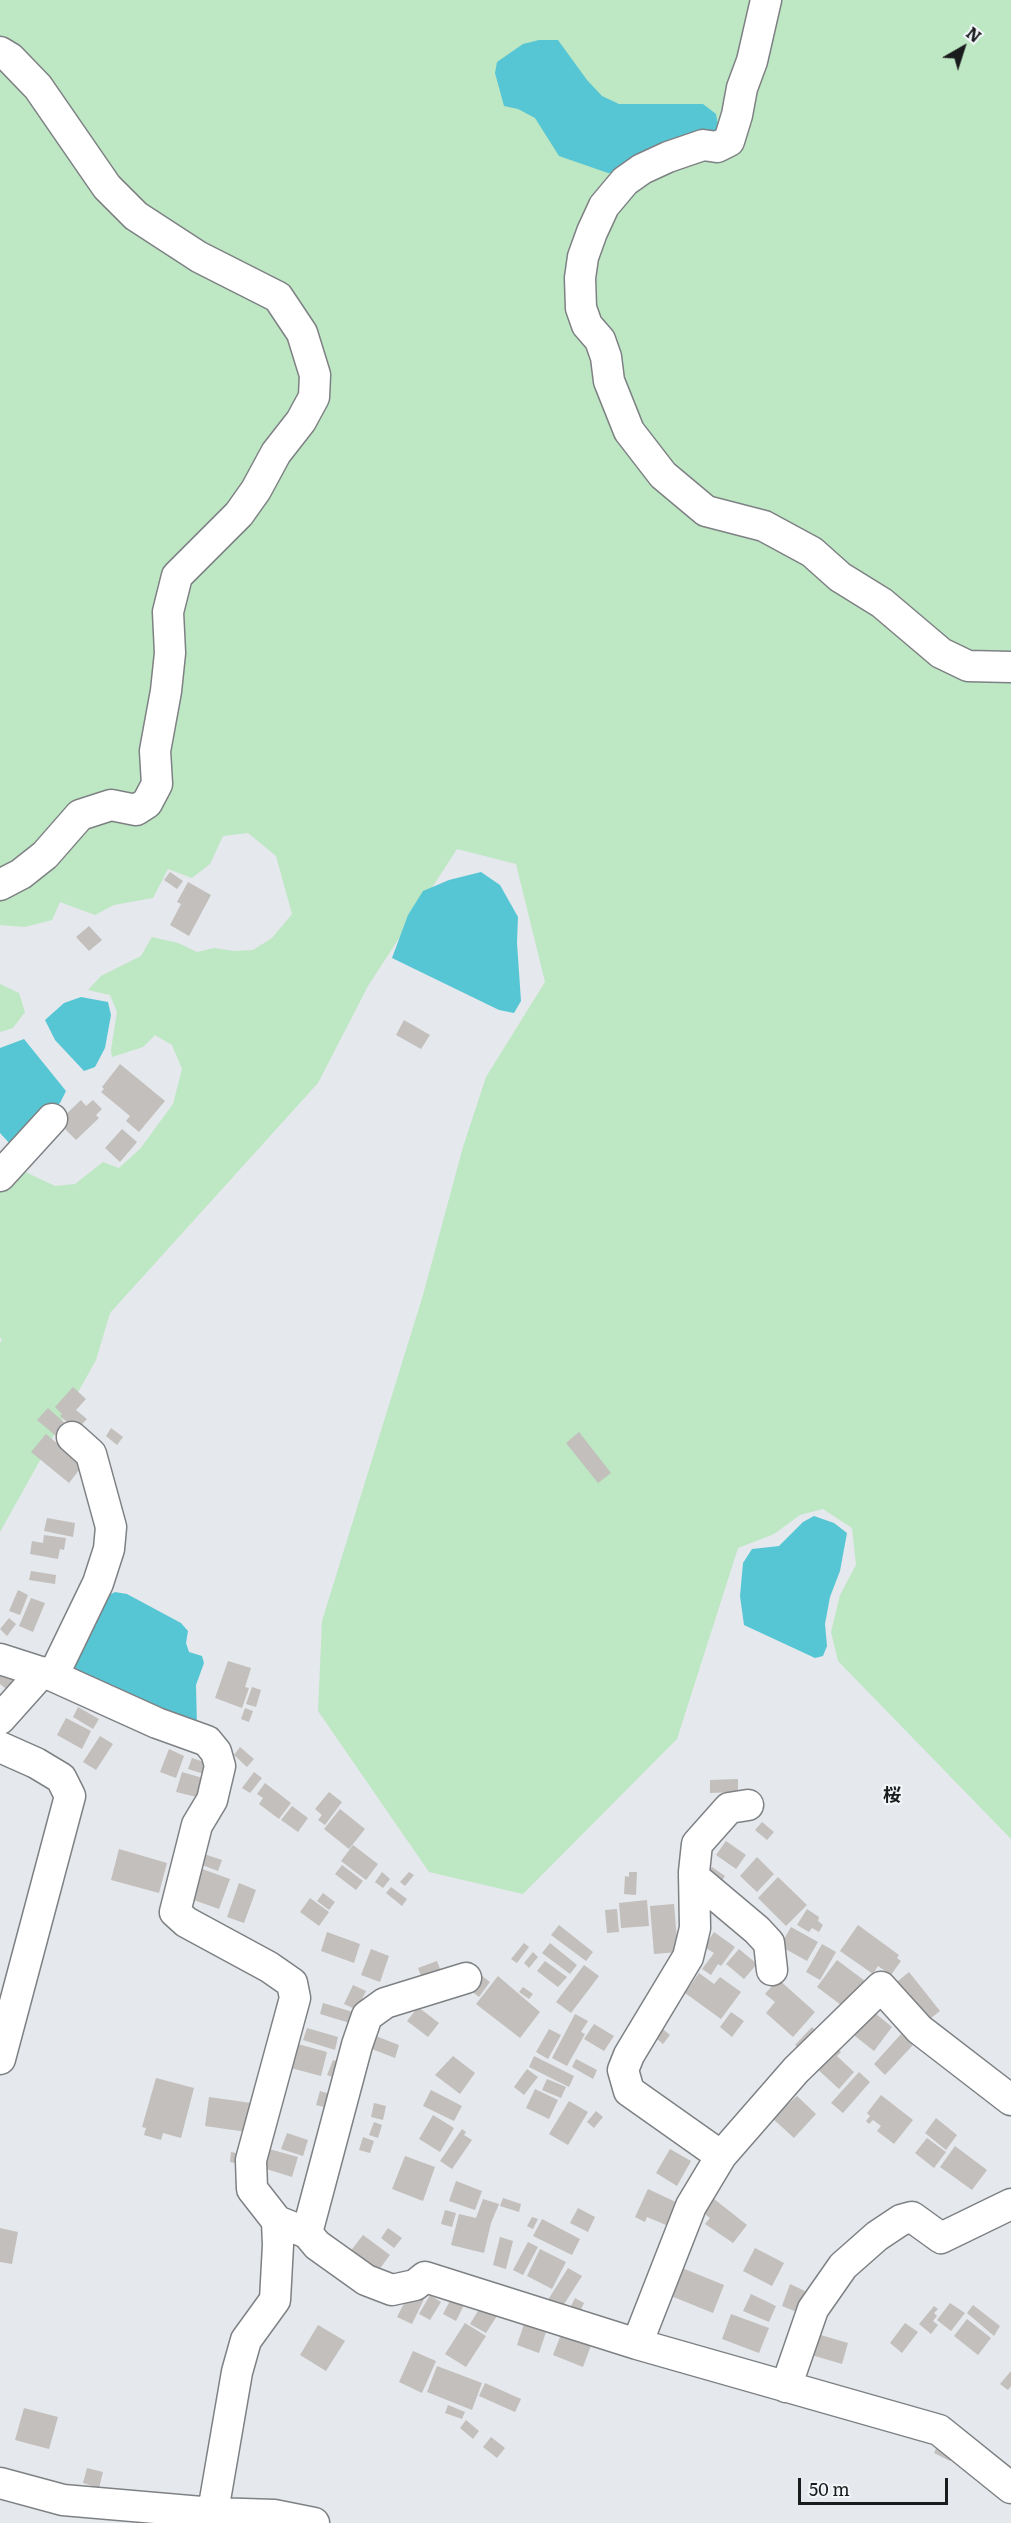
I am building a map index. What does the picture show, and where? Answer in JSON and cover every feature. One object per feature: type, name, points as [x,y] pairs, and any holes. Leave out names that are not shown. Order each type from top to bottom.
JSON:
[{"type":"street","points":[[766,0],[752,61],[742,88],[738,115],[729,141],[717,147],[703,145],[642,169],[625,181],[604,206],[583,257],[580,278],[581,308],[587,325],[600,340],[606,357],[609,381],[629,431],[663,475],[706,511],[764,526],[812,552],[840,577],[882,603],[941,653],[968,666],[1011,667]]},
{"type":"street","points":[[0,52],[10,58],[38,87],[107,187],[136,216],[199,257],[278,297],[302,333],[315,375],[314,397],[301,421],[276,453],[256,490],[239,514],[177,576],[168,612],[170,653],[155,751],[156,784],[147,802],[136,810],[111,805],[80,814],[45,855],[21,874],[0,885]]},
{"type":"street","points":[[0,1176],[52,1119]]},
{"type":"street","points":[[0,1719],[47,1674],[98,1582],[109,1549],[111,1527],[91,1455],[72,1437]]},
{"type":"street","points":[[0,1659],[47,1674],[157,1724],[207,1741],[216,1752],[220,1766],[212,1800],[197,1825],[175,1912],[186,1922],[269,1967],[292,1983],[295,1998],[251,2160],[252,2189],[277,2221],[308,2233],[317,2245],[366,2280],[392,2290],[415,2285],[425,2277],[637,2344],[939,2430],[1011,2488]]},
{"type":"street","points":[[0,1747],[36,1763],[61,1778],[70,1796],[0,2059]]},
{"type":"street","points":[[721,2156],[629,2091],[623,2070],[629,2055],[688,1957],[695,1928],[694,1877],[697,1844],[729,1808],[748,1805]]},
{"type":"street","points":[[694,1877],[769,1943],[772,1970]]},
{"type":"street","points":[[308,2233],[357,2045],[367,2016],[385,2003],[466,1978]]},
{"type":"street","points":[[637,2344],[691,2206],[721,2156],[796,2070],[881,1987],[920,2030],[1011,2100]]},
{"type":"street","points":[[786,2387],[813,2309],[843,2266],[877,2236],[901,2220],[912,2217],[941,2238],[1011,2204]]},
{"type":"street","points":[[212,2518],[237,2372],[246,2340],[275,2300],[277,2221]]},
{"type":"street","points":[[0,2483],[63,2500],[212,2518],[274,2515],[314,2523]]},
{"type":"green space","points":[[0,0],[1011,0],[1011,1839],[838,1661],[831,1632],[840,1595],[856,1565],[852,1528],[823,1509],[800,1515],[774,1534],[738,1548],[677,1739],[523,1894],[429,1872],[318,1711],[322,1621],[423,1295],[463,1147],[486,1077],[545,982],[516,864],[457,849],[368,986],[318,1083],[110,1313],[96,1360],[0,1532],[0,1344],[2,1339],[0,1338],[0,1185],[17,1168],[55,1186],[75,1184],[103,1162],[119,1168],[140,1149],[173,1104],[182,1069],[172,1045],[155,1035],[143,1047],[112,1057],[117,1012],[110,995],[88,990],[101,976],[141,956],[152,937],[178,943],[197,952],[214,948],[234,951],[253,950],[272,938],[292,914],[276,856],[248,833],[223,836],[210,864],[192,878],[168,869],[153,898],[114,905],[95,915],[60,902],[52,920],[25,927],[0,925]]},
{"type":"green space","points":[[0,984],[19,993],[25,1012],[13,1028],[0,1032]]},
{"type":"water","points":[[539,40],[558,40],[587,80],[602,96],[619,104],[703,104],[716,114],[719,131],[623,173],[608,173],[559,156],[535,118],[518,109],[504,106],[495,73],[497,62],[523,44]]},
{"type":"water","points":[[481,872],[500,885],[518,917],[517,943],[521,1001],[514,1013],[499,1010],[392,958],[408,915],[423,891],[449,880]]},
{"type":"water","points":[[81,997],[108,1002],[111,1015],[105,1048],[95,1067],[84,1071],[55,1040],[45,1020],[64,1003]]},
{"type":"water","points":[[24,1039],[66,1091],[60,1103],[11,1145],[0,1133],[0,1048]]},
{"type":"water","points":[[814,1516],[834,1523],[847,1533],[840,1571],[830,1597],[825,1624],[827,1646],[823,1656],[815,1658],[744,1625],[740,1596],[743,1563],[752,1549],[779,1546],[803,1522]]},
{"type":"water","points":[[115,1592],[127,1594],[181,1623],[188,1631],[186,1643],[189,1652],[202,1656],[204,1663],[196,1685],[197,1726],[75,1674],[70,1666],[101,1599]]},
{"type":"building","points":[[170,872],[183,881],[177,889],[164,880]]},
{"type":"building","points":[[188,882],[211,895],[189,936],[170,925],[181,904],[177,902]]},
{"type":"building","points":[[89,926],[102,940],[89,951],[76,937]]},
{"type":"building","points":[[404,1020],[430,1035],[421,1049],[396,1035]]},
{"type":"building","points":[[120,1064],[165,1101],[139,1132],[126,1121],[130,1116],[101,1092],[104,1089],[102,1087]]},
{"type":"building","points":[[81,1100],[86,1106],[93,1100],[102,1109],[96,1115],[99,1118],[76,1140],[58,1122]]},
{"type":"building","points":[[122,1129],[137,1142],[120,1162],[105,1148]]},
{"type":"building","points":[[73,1387],[86,1399],[76,1410],[87,1419],[76,1430],[60,1416],[62,1414],[55,1407]]},
{"type":"building","points":[[48,1408],[66,1424],[56,1436],[37,1420]]},
{"type":"building","points":[[111,1428],[123,1437],[117,1445],[106,1436]]},
{"type":"building","points":[[579,1432],[611,1473],[598,1483],[566,1443]]},
{"type":"building","points":[[46,1434],[83,1465],[69,1483],[31,1452]]},
{"type":"building","points":[[47,1518],[75,1523],[73,1537],[44,1531]]},
{"type":"building","points":[[44,1535],[66,1538],[64,1550],[60,1549],[58,1559],[30,1554],[32,1541],[43,1543]]},
{"type":"building","points":[[31,1571],[56,1575],[55,1584],[29,1580]]},
{"type":"building","points":[[18,1590],[28,1595],[20,1615],[9,1611]]},
{"type":"building","points":[[31,1598],[45,1603],[33,1632],[19,1626]]},
{"type":"building","points":[[9,1618],[16,1624],[7,1636],[0,1629]]},
{"type":"building","points":[[228,1661],[251,1668],[245,1687],[249,1688],[242,1708],[215,1698]]},
{"type":"building","points":[[0,1670],[21,1686],[14,1695],[0,1684]]},
{"type":"building","points":[[252,1687],[261,1690],[256,1707],[246,1704]]},
{"type":"building","points":[[78,1707],[99,1719],[93,1729],[73,1717]]},
{"type":"building","points":[[245,1708],[253,1711],[249,1722],[241,1719]]},
{"type":"building","points":[[66,1718],[91,1731],[82,1749],[57,1735]]},
{"type":"building","points":[[100,1736],[113,1744],[96,1770],[83,1762]]},
{"type":"building","points":[[240,1747],[254,1759],[247,1767],[234,1755]]},
{"type":"building","points":[[169,1749],[184,1756],[176,1778],[160,1772]]},
{"type":"building","points":[[192,1758],[207,1763],[204,1774],[188,1769]]},
{"type":"building","points":[[182,1772],[206,1779],[201,1798],[176,1792]]},
{"type":"building","points":[[254,1772],[262,1778],[250,1793],[242,1788]]},
{"type":"building","points":[[738,1779],[738,1792],[710,1793],[710,1780]]},
{"type":"building","points":[[265,1783],[291,1803],[279,1819],[259,1804],[263,1798],[257,1794]]},
{"type":"building","points":[[329,1792],[342,1802],[325,1825],[318,1820],[322,1815],[315,1809]]},
{"type":"building","points":[[292,1806],[308,1818],[298,1832],[281,1820]]},
{"type":"building","points":[[340,1809],[365,1829],[349,1849],[324,1829]]},
{"type":"building","points":[[762,1822],[774,1832],[767,1840],[755,1830]]},
{"type":"building","points":[[726,1841],[746,1855],[736,1869],[716,1855]]},
{"type":"building","points":[[353,1845],[378,1864],[366,1880],[341,1861]]},
{"type":"building","points":[[119,1849],[167,1863],[159,1893],[111,1880]]},
{"type":"building","points":[[198,1852],[222,1860],[218,1871],[194,1862]]},
{"type":"building","points":[[757,1857],[774,1874],[757,1892],[740,1876]]},
{"type":"building","points":[[342,1865],[363,1881],[356,1890],[335,1874]]},
{"type":"building","points":[[712,1867],[725,1876],[720,1884],[707,1874]]},
{"type":"building","points":[[202,1869],[230,1879],[219,1909],[191,1899]]},
{"type":"building","points":[[382,1872],[390,1879],[383,1888],[375,1882]]},
{"type":"building","points":[[409,1872],[414,1875],[405,1886],[400,1882]]},
{"type":"building","points":[[629,1872],[637,1872],[636,1895],[624,1894],[625,1876],[629,1877]]},
{"type":"building","points":[[778,1877],[807,1905],[786,1926],[758,1898]]},
{"type":"building","points":[[239,1883],[256,1890],[244,1923],[227,1917]]},
{"type":"building","points":[[391,1887],[407,1899],[402,1906],[386,1893]]},
{"type":"building","points":[[323,1893],[335,1902],[329,1910],[317,1901]]},
{"type":"building","points":[[310,1898],[329,1912],[319,1926],[300,1912]]},
{"type":"building","points":[[647,1900],[649,1926],[621,1928],[619,1903]]},
{"type":"building","points":[[674,1904],[678,1952],[654,1954],[650,1906]]},
{"type":"building","points":[[617,1909],[619,1932],[607,1933],[605,1910]]},
{"type":"building","points":[[807,1909],[819,1917],[818,1921],[823,1925],[819,1932],[812,1928],[809,1932],[797,1925]]},
{"type":"building","points":[[559,1925],[593,1952],[586,1961],[551,1935]]},
{"type":"building","points":[[858,1925],[899,1955],[897,1958],[901,1961],[891,1975],[878,1966],[873,1974],[840,1951]]},
{"type":"building","points":[[791,1927],[818,1942],[807,1961],[780,1946]]},
{"type":"building","points":[[327,1932],[360,1944],[354,1963],[321,1951]]},
{"type":"building","points":[[714,1932],[735,1947],[721,1966],[718,1964],[711,1975],[702,1969],[714,1953],[704,1947]]},
{"type":"building","points":[[524,1943],[529,1947],[517,1963],[511,1959]]},
{"type":"building","points":[[550,1943],[577,1965],[570,1974],[542,1953]]},
{"type":"building","points":[[822,1944],[836,1952],[820,1980],[806,1972]]},
{"type":"building","points":[[371,1949],[389,1956],[380,1982],[361,1975]]},
{"type":"building","points":[[739,1949],[757,1964],[744,1979],[726,1964]]},
{"type":"building","points":[[533,1952],[538,1957],[529,1968],[524,1963]]},
{"type":"building","points":[[837,1960],[869,1984],[849,2011],[817,1987]]},
{"type":"building","points":[[437,1961],[443,1977],[424,1984],[418,1968]]},
{"type":"building","points":[[545,1961],[567,1977],[558,1987],[537,1971]]},
{"type":"building","points":[[584,1965],[599,1976],[571,2013],[556,2002]]},
{"type":"building","points":[[477,1972],[490,1982],[479,1997],[466,1987]]},
{"type":"building","points":[[909,1972],[940,2011],[922,2025],[892,1986]]},
{"type":"building","points":[[699,1973],[714,1984],[720,1977],[741,1992],[721,2019],[685,1993]]},
{"type":"building","points":[[498,1976],[540,2012],[520,2038],[476,2004]]},
{"type":"building","points":[[778,1979],[815,2012],[793,2037],[766,2013],[775,2002],[765,1994]]},
{"type":"building","points":[[353,1985],[366,1991],[357,2010],[344,2004]]},
{"type":"building","points":[[523,1987],[533,1994],[529,1999],[519,1992]]},
{"type":"building","points":[[323,2003],[356,2013],[353,2024],[320,2014]]},
{"type":"building","points":[[418,2007],[439,2023],[428,2037],[407,2021]]},
{"type":"building","points":[[869,2008],[892,2027],[874,2051],[850,2032]]},
{"type":"building","points":[[731,2012],[744,2021],[732,2037],[720,2027]]},
{"type":"building","points":[[575,2014],[588,2021],[581,2032],[585,2034],[567,2066],[552,2058]]},
{"type":"building","points":[[594,2024],[614,2036],[604,2051],[584,2039]]},
{"type":"building","points":[[658,2025],[670,2035],[663,2044],[651,2034]]},
{"type":"building","points":[[812,2027],[822,2037],[806,2055],[795,2045]]},
{"type":"building","points":[[307,2028],[338,2037],[335,2050],[303,2040]]},
{"type":"building","points":[[549,2029],[561,2035],[548,2059],[536,2052]]},
{"type":"building","points":[[368,2033],[399,2045],[395,2058],[364,2046]]},
{"type":"building","points":[[901,2034],[913,2045],[885,2075],[874,2064]]},
{"type":"building","points":[[294,2043],[327,2052],[321,2076],[287,2067]]},
{"type":"building","points":[[831,2043],[841,2052],[837,2056],[854,2072],[839,2089],[812,2064]]},
{"type":"building","points":[[453,2056],[475,2073],[460,2094],[435,2075]]},
{"type":"building","points":[[534,2056],[574,2076],[569,2087],[529,2067]]},
{"type":"building","points":[[576,2059],[597,2070],[593,2079],[572,2067]]},
{"type":"building","points":[[333,2060],[341,2063],[335,2078],[327,2075]]},
{"type":"building","points":[[527,2069],[538,2077],[524,2095],[514,2087]]},
{"type":"building","points":[[859,2072],[870,2082],[843,2113],[831,2103]]},
{"type":"building","points":[[156,2078],[194,2088],[181,2138],[163,2133],[161,2140],[144,2135],[146,2128],[142,2127]]},
{"type":"building","points":[[547,2079],[566,2087],[561,2098],[542,2090]]},
{"type":"building","points":[[535,2089],[558,2100],[549,2119],[526,2108]]},
{"type":"building","points":[[431,2090],[462,2106],[454,2121],[423,2106]]},
{"type":"building","points":[[320,2091],[333,2095],[328,2108],[316,2105]]},
{"type":"building","points":[[881,2095],[913,2120],[894,2144],[877,2131],[881,2126],[873,2120],[869,2124],[866,2121],[870,2116],[867,2113]]},
{"type":"building","points":[[797,2096],[816,2114],[794,2138],[772,2118]]},
{"type":"building","points":[[209,2097],[251,2103],[247,2132],[205,2126]]},
{"type":"building","points":[[569,2101],[588,2112],[568,2145],[549,2134]]},
{"type":"building","points":[[374,2103],[386,2106],[383,2120],[371,2117]]},
{"type":"building","points":[[596,2111],[603,2117],[594,2128],[587,2122]]},
{"type":"building","points":[[433,2115],[454,2128],[440,2152],[419,2139]]},
{"type":"building","points":[[936,2118],[957,2135],[946,2150],[925,2133]]},
{"type":"building","points":[[374,2122],[382,2125],[378,2138],[369,2135]]},
{"type":"building","points":[[462,2129],[466,2132],[464,2135],[472,2140],[452,2169],[440,2161]]},
{"type":"building","points":[[287,2133],[308,2140],[303,2156],[281,2149]]},
{"type":"building","points":[[363,2137],[374,2141],[370,2153],[359,2150]]},
{"type":"building","points":[[927,2138],[946,2152],[934,2168],[915,2153]]},
{"type":"building","points":[[955,2146],[987,2170],[972,2190],[940,2167]]},
{"type":"building","points":[[269,2149],[298,2157],[292,2177],[263,2168]]},
{"type":"building","points":[[670,2149],[691,2161],[677,2186],[656,2173]]},
{"type":"building","points":[[231,2152],[245,2155],[244,2165],[230,2162]]},
{"type":"building","points":[[405,2156],[435,2167],[423,2201],[392,2189]]},
{"type":"building","points":[[456,2181],[482,2191],[475,2210],[449,2201]]},
{"type":"building","points":[[648,2189],[680,2204],[678,2211],[673,2209],[666,2225],[647,2217],[645,2222],[635,2217]]},
{"type":"building","points":[[709,2195],[747,2225],[733,2243],[705,2224],[710,2218],[698,2209]]},
{"type":"building","points":[[503,2198],[521,2204],[519,2212],[500,2206]]},
{"type":"building","points":[[483,2199],[499,2204],[491,2223],[484,2253],[451,2245],[459,2214],[476,2218]]},
{"type":"building","points":[[578,2208],[595,2217],[588,2232],[570,2223]]},
{"type":"building","points":[[445,2210],[456,2213],[452,2227],[441,2224]]},
{"type":"building","points":[[532,2217],[538,2219],[533,2229],[527,2226]]},
{"type":"building","points":[[542,2219],[580,2239],[572,2255],[533,2236]]},
{"type":"building","points":[[0,2228],[18,2232],[12,2264],[0,2262]]},
{"type":"building","points":[[388,2228],[402,2238],[394,2248],[381,2238]]},
{"type":"building","points":[[363,2235],[390,2255],[372,2279],[345,2258]]},
{"type":"building","points":[[500,2237],[513,2241],[506,2269],[493,2265]]},
{"type":"building","points":[[528,2242],[538,2247],[523,2275],[513,2270]]},
{"type":"building","points":[[755,2248],[784,2263],[772,2286],[743,2271]]},
{"type":"building","points":[[540,2249],[566,2262],[552,2289],[527,2276]]},
{"type":"building","points":[[568,2268],[582,2276],[559,2312],[546,2303]]},
{"type":"building","points":[[682,2268],[724,2285],[713,2313],[671,2296]]},
{"type":"building","points":[[790,2284],[805,2291],[797,2312],[782,2306]]},
{"type":"building","points":[[751,2294],[776,2306],[769,2322],[743,2311]]},
{"type":"building","points":[[426,2295],[412,2324],[397,2317],[408,2296]]},
{"type":"building","points":[[430,2295],[441,2302],[430,2320],[419,2314]]},
{"type":"building","points":[[453,2295],[466,2301],[456,2321],[443,2314]]},
{"type":"building","points":[[575,2298],[584,2303],[577,2318],[567,2314]]},
{"type":"building","points":[[484,2301],[500,2311],[486,2333],[470,2324]]},
{"type":"building","points":[[950,2303],[965,2313],[951,2331],[937,2320]]},
{"type":"building","points":[[973,2305],[1000,2326],[994,2336],[967,2313]]},
{"type":"building","points":[[934,2306],[938,2309],[934,2313],[937,2316],[933,2321],[938,2325],[931,2334],[919,2324]]},
{"type":"building","points":[[731,2314],[769,2328],[759,2353],[722,2339]]},
{"type":"building","points":[[967,2319],[991,2338],[978,2355],[954,2336]]},
{"type":"building","points":[[465,2323],[486,2336],[466,2367],[445,2354]]},
{"type":"building","points":[[905,2323],[918,2332],[902,2353],[890,2343]]},
{"type":"building","points":[[524,2324],[546,2332],[539,2353],[517,2345]]},
{"type":"building","points":[[318,2325],[345,2341],[326,2371],[300,2355]]},
{"type":"building","points":[[562,2332],[592,2343],[583,2367],[553,2355]]},
{"type":"building","points":[[814,2333],[848,2343],[842,2364],[808,2354]]},
{"type":"building","points":[[413,2351],[436,2361],[422,2393],[399,2382]]},
{"type":"building","points":[[437,2366],[482,2383],[472,2410],[427,2392]]},
{"type":"building","points":[[1011,2371],[1011,2386],[1008,2390],[1000,2384]]},
{"type":"building","points":[[485,2383],[521,2399],[515,2412],[479,2396]]},
{"type":"building","points":[[448,2405],[465,2412],[462,2419],[445,2413]]},
{"type":"building","points":[[24,2408],[58,2417],[49,2449],[15,2440]]},
{"type":"building","points":[[466,2420],[479,2431],[473,2439],[460,2428]]},
{"type":"building","points":[[491,2437],[505,2448],[497,2458],[483,2447]]},
{"type":"building","points":[[940,2440],[956,2448],[950,2461],[934,2453]]},
{"type":"building","points":[[87,2468],[103,2472],[99,2488],[83,2483]]},
{"type":"district","name":"桜","points":[[892,1796]]}]
